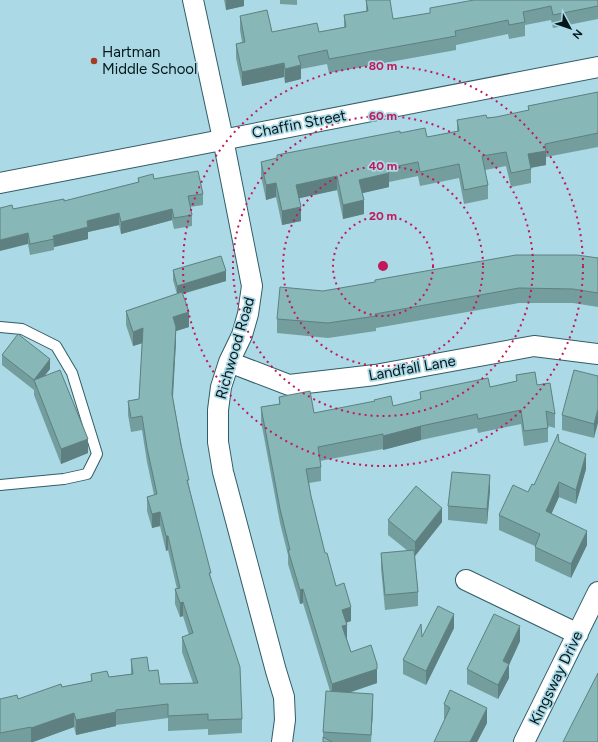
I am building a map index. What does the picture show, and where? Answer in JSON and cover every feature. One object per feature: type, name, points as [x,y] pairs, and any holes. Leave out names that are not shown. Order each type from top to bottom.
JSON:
[{"type":"street","name":"Richwood Road","points":[[193,0],[223,139],[252,286],[242,335],[229,362],[221,387],[218,410],[218,442],[223,472],[284,697],[285,720],[282,742]]},
{"type":"street","name":"Chaffin Street","points":[[0,183],[598,66]]},
{"type":"street","name":"Landfall Lane","points":[[229,362],[289,385],[375,375],[534,346],[598,354]]},
{"type":"street","points":[[466,580],[578,634]]},
{"type":"street","name":"Kingsway Drive","points":[[524,742],[598,592]]},
{"type":"lane","points":[[0,326],[22,329],[56,346],[72,373],[97,454],[87,474],[64,479],[0,485]]},
{"type":"building","points":[[366,0],[390,0],[393,19],[430,13],[430,8],[474,0],[598,0],[598,6],[553,15],[551,6],[523,12],[525,22],[509,25],[508,20],[455,31],[456,36],[329,59],[327,50],[298,56],[301,65],[285,69],[284,63],[242,72],[236,44],[245,42],[240,16],[267,10],[272,32],[317,23],[319,32],[346,27],[344,15],[368,11]]},
{"type":"building","points":[[598,92],[598,133],[545,144],[546,151],[528,154],[531,169],[511,173],[506,152],[482,156],[488,185],[464,190],[459,164],[420,172],[418,162],[388,168],[389,173],[359,180],[364,200],[343,205],[337,176],[296,185],[301,207],[282,211],[276,183],[266,185],[261,162],[277,158],[277,155],[400,131],[400,133],[425,128],[427,137],[459,131],[457,120],[486,115],[487,118],[496,117],[529,110],[528,106]]},
{"type":"building","points":[[198,171],[203,194],[188,196],[192,215],[174,218],[172,209],[121,222],[119,213],[87,221],[88,227],[53,236],[54,239],[30,244],[28,233],[0,240],[0,208],[12,205],[13,209],[64,199],[64,201],[139,182],[138,178],[153,174],[154,179]]},
{"type":"building","points":[[516,255],[577,255],[598,258],[598,293],[573,289],[519,288],[375,314],[376,316],[328,323],[277,319],[280,287],[323,291],[375,282],[375,280]]},
{"type":"building","points":[[221,256],[226,271],[177,286],[173,270]]},
{"type":"building","points":[[182,292],[189,312],[173,317],[176,327],[172,394],[189,480],[187,480],[211,573],[209,573],[240,667],[242,719],[208,720],[208,714],[168,716],[168,704],[116,710],[116,712],[76,720],[74,713],[31,728],[0,733],[0,699],[17,695],[18,699],[61,684],[62,687],[92,681],[91,674],[107,671],[109,677],[133,674],[131,659],[147,657],[149,671],[158,670],[160,684],[198,683],[182,637],[193,633],[183,602],[180,603],[175,589],[180,588],[168,536],[166,536],[160,512],[152,514],[147,497],[157,494],[142,416],[131,418],[128,401],[139,399],[143,328],[133,332],[126,311]]},
{"type":"building","points":[[18,334],[50,359],[34,380],[2,355]]},
{"type":"building","points":[[60,370],[88,439],[61,449],[34,380]]},
{"type":"building","points":[[574,370],[598,376],[598,409],[594,424],[562,415]]},
{"type":"building","points":[[535,372],[537,385],[550,383],[555,414],[546,411],[548,428],[524,431],[521,410],[478,419],[477,414],[383,436],[383,434],[318,447],[321,467],[306,469],[325,553],[327,553],[336,586],[344,583],[351,607],[342,610],[347,625],[342,626],[351,652],[371,645],[377,664],[377,669],[332,684],[303,589],[300,590],[288,550],[290,550],[280,509],[261,407],[280,404],[279,397],[310,391],[314,413],[375,401],[374,400],[391,396],[393,406],[421,399],[420,392],[488,378],[490,387],[517,381],[516,375]]},
{"type":"building","points":[[558,434],[559,442],[586,454],[576,490],[559,482],[546,511],[587,531],[571,564],[535,547],[540,534],[499,515],[513,485],[528,492],[532,484],[534,485]]},
{"type":"building","points":[[452,472],[490,475],[487,509],[448,506]]},
{"type":"building","points":[[416,486],[442,508],[415,542],[388,520]]},
{"type":"building","points":[[414,550],[418,592],[385,595],[381,553]]},
{"type":"building","points":[[438,606],[454,614],[426,671],[403,660],[421,624],[422,637]]},
{"type":"building","points":[[494,614],[520,626],[503,661],[509,664],[498,685],[467,669]]},
{"type":"building","points":[[598,673],[598,742],[563,742],[571,726]]},
{"type":"building","points":[[450,690],[487,708],[470,742],[434,742],[450,708],[444,704]]},
{"type":"building","points":[[326,691],[373,694],[371,735],[323,732]]},
{"type":"building","points":[[323,737],[332,742],[323,742]]},
{"type":"place","name":"Hartman Middle School","points":[[94,61]]}]
